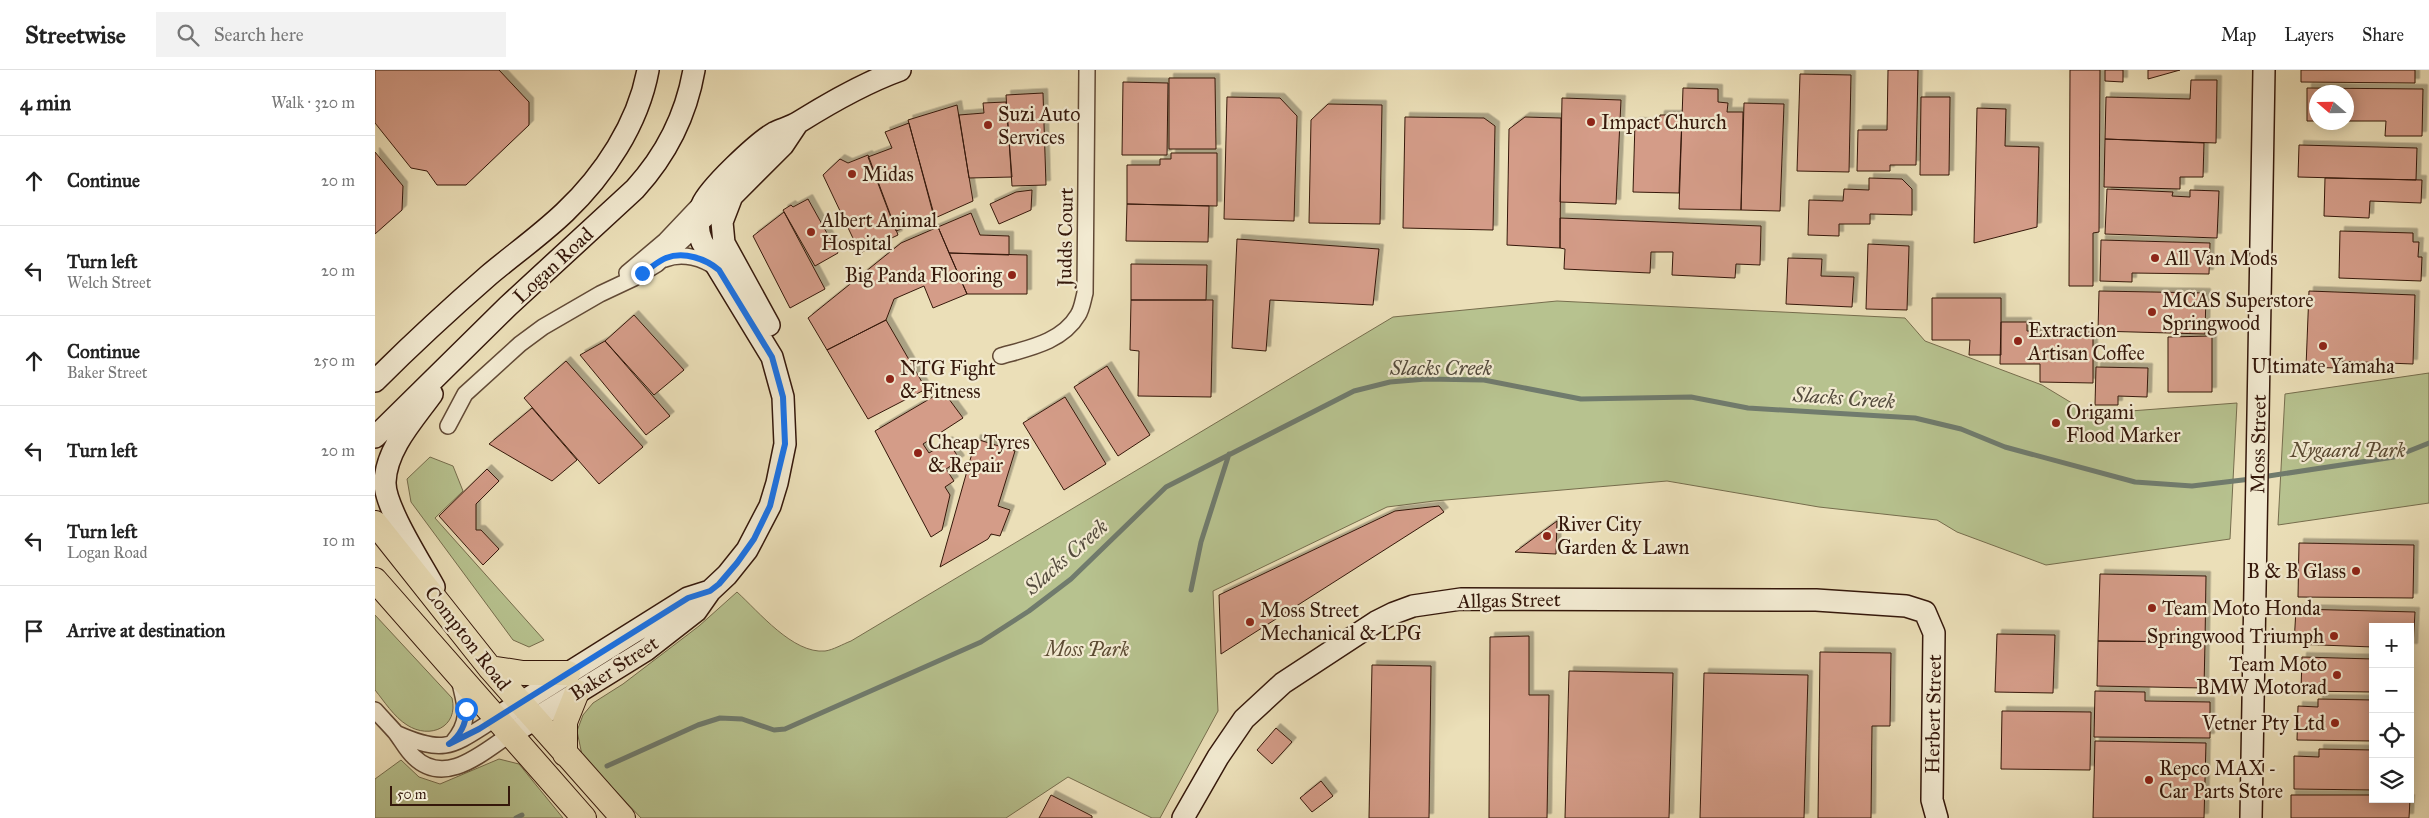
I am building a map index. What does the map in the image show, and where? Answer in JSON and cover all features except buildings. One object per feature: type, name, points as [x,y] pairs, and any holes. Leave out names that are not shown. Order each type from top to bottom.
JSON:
[{"type":"main road","name":"Compton Road","points":[[375,522],[490,668],[623,818]]},
{"type":"main road","name":"Compton Road","points":[[375,580],[502,727],[584,818]]},
{"type":"main road","points":[[375,593],[400,610]]},
{"type":"main road","points":[[490,668],[572,682],[565,722],[565,754]]},
{"type":"street","name":"Logan Road","points":[[375,381],[443,316],[564,213],[584,192],[613,153],[630,123],[642,94],[648,70]]},
{"type":"street","name":"Logan Road","points":[[375,437],[462,351],[653,170],[679,124],[694,70]]},
{"type":"street","points":[[695,224],[703,204],[721,190],[773,133],[797,124],[823,106],[900,70]]},
{"type":"street","name":"Judds Court","points":[[1001,356],[1045,343],[1064,331],[1079,314],[1085,293],[1087,70]]},
{"type":"street","name":"Moss Street","points":[[2251,818],[2264,70]]},
{"type":"street","name":"Baker Street","points":[[721,190],[721,222],[724,243]]},
{"type":"street","name":"Logan Road","points":[[648,264],[665,258],[695,224]]},
{"type":"street","name":"Logan Road","points":[[448,426],[461,399],[498,362],[543,327],[648,264],[695,224]]},
{"type":"street","name":"Baker Street","points":[[695,224],[714,228],[724,243],[770,327],[773,336],[772,357]]},
{"type":"street","name":"Baker Street","points":[[502,727],[572,682],[688,598],[710,591],[737,563],[754,539],[770,506],[785,444],[783,397],[772,357],[703,245],[695,224]]},
{"type":"street","points":[[665,258],[680,256],[695,258],[707,262],[719,270]]},
{"type":"street","points":[[447,612],[391,505],[385,481],[390,462],[399,441],[462,351]]},
{"type":"street","name":"Allgas Street","points":[[1183,818],[1218,757],[1244,719],[1287,680],[1376,622],[1413,606],[1461,599],[1816,600],[1905,606],[1925,612]]},
{"type":"street","name":"Herbert Street","points":[[1925,612],[1934,633],[1932,800],[1937,818]]},
{"type":"street","points":[[449,744],[461,731],[466,715],[458,675]]},
{"type":"street","points":[[375,710],[417,760],[430,767],[445,770],[461,765],[502,727]]},
{"type":"street","points":[[396,733],[427,746],[438,747],[502,727]]},
{"type":"green space","name":"Moss Park","points":[[1557,301],[1905,318],[1925,341],[2042,385],[2090,414],[2237,403],[2230,539],[2046,565],[1957,532],[1937,520],[1819,507],[1667,481],[1434,501],[1387,507],[1213,591],[1218,711],[1160,818],[1152,818],[1068,777],[1006,818],[641,818],[582,755],[577,731],[583,715],[593,703],[623,684],[699,626],[737,592],[789,639],[813,650],[825,651],[831,649],[851,641],[1393,317]]},
{"type":"green space","name":"Nygaard Park","points":[[2429,373],[2429,503],[2278,525],[2285,394]]},
{"type":"green space","points":[[430,457],[453,466],[463,491],[435,518],[544,640],[529,647],[513,640],[411,502],[407,479]]},
{"type":"green space","points":[[375,615],[452,698],[453,708],[451,717],[441,728],[425,731],[407,725],[402,722],[375,690]]},
{"type":"green space","points":[[499,759],[519,764],[563,818],[375,818],[375,779],[401,760],[419,777],[440,784]]},
{"type":"waterway","name":"Slacks Creek","points":[[607,766],[698,725],[720,718],[742,719],[774,730],[785,729],[981,642],[1029,611],[1071,579],[1166,487],[1354,391],[1390,382],[1426,379],[1484,380],[1581,399],[1691,397],[1748,408],[1915,418],[1961,429],[2005,447],[2135,482],[2192,486],[2251,479]]},
{"type":"waterway","name":"Slacks Creek","points":[[2262,477],[2394,457],[2429,443]]},
{"type":"waterway","points":[[1191,590],[1201,542],[1229,454]]},
{"type":"waterway","name":"Slacks Creek","points":[[516,818],[522,815]]},
{"type":"place","name":"Impact Church","points":[[1591,122]]},
{"type":"place","name":"Suzi Auto Services","points":[[988,125]]},
{"type":"place","name":"Midas","points":[[852,174]]},
{"type":"place","name":"Albert Animal Hospital","points":[[811,232]]},
{"type":"place","name":"All Van Mods","points":[[2155,258]]},
{"type":"place","name":"Big Panda Flooring","points":[[1012,275]]},
{"type":"place","name":"MCAS Superstore Springwood","points":[[2152,312]]},
{"type":"place","name":"Extraction Artisan Coffee","points":[[2018,341]]},
{"type":"place","name":"Ultimate Yamaha","points":[[2323,346]]},
{"type":"place","name":"NTG Fight & Fitness","points":[[890,379]]},
{"type":"place","name":"Origami Flood Marker","points":[[2056,423]]},
{"type":"place","name":"Cheap Tyres & Repair","points":[[918,453]]},
{"type":"place","name":"River City Garden & Lawn","points":[[1547,536]]},
{"type":"place","name":"B & B Glass","points":[[2356,571]]},
{"type":"place","name":"Team Moto Honda","points":[[2152,608]]},
{"type":"place","name":"Moss Street Mechanical & LPG","points":[[1250,622]]},
{"type":"place","name":"Springwood Triumph","points":[[2334,636]]},
{"type":"place","name":"Team Moto BMW Motorad","points":[[2337,675]]},
{"type":"place","name":"Vetner Pty Ltd","points":[[2335,723]]},
{"type":"place","name":"Repco MAX - Car Parts Store","points":[[2149,780]]},
{"type":"route","points":[[466,709],[461,731],[449,744],[479,729],[688,598],[710,591],[719,584],[747,550],[770,506],[785,444],[783,397],[772,357],[719,270],[713,265],[695,258],[674,256],[665,258],[642,273]]}]
